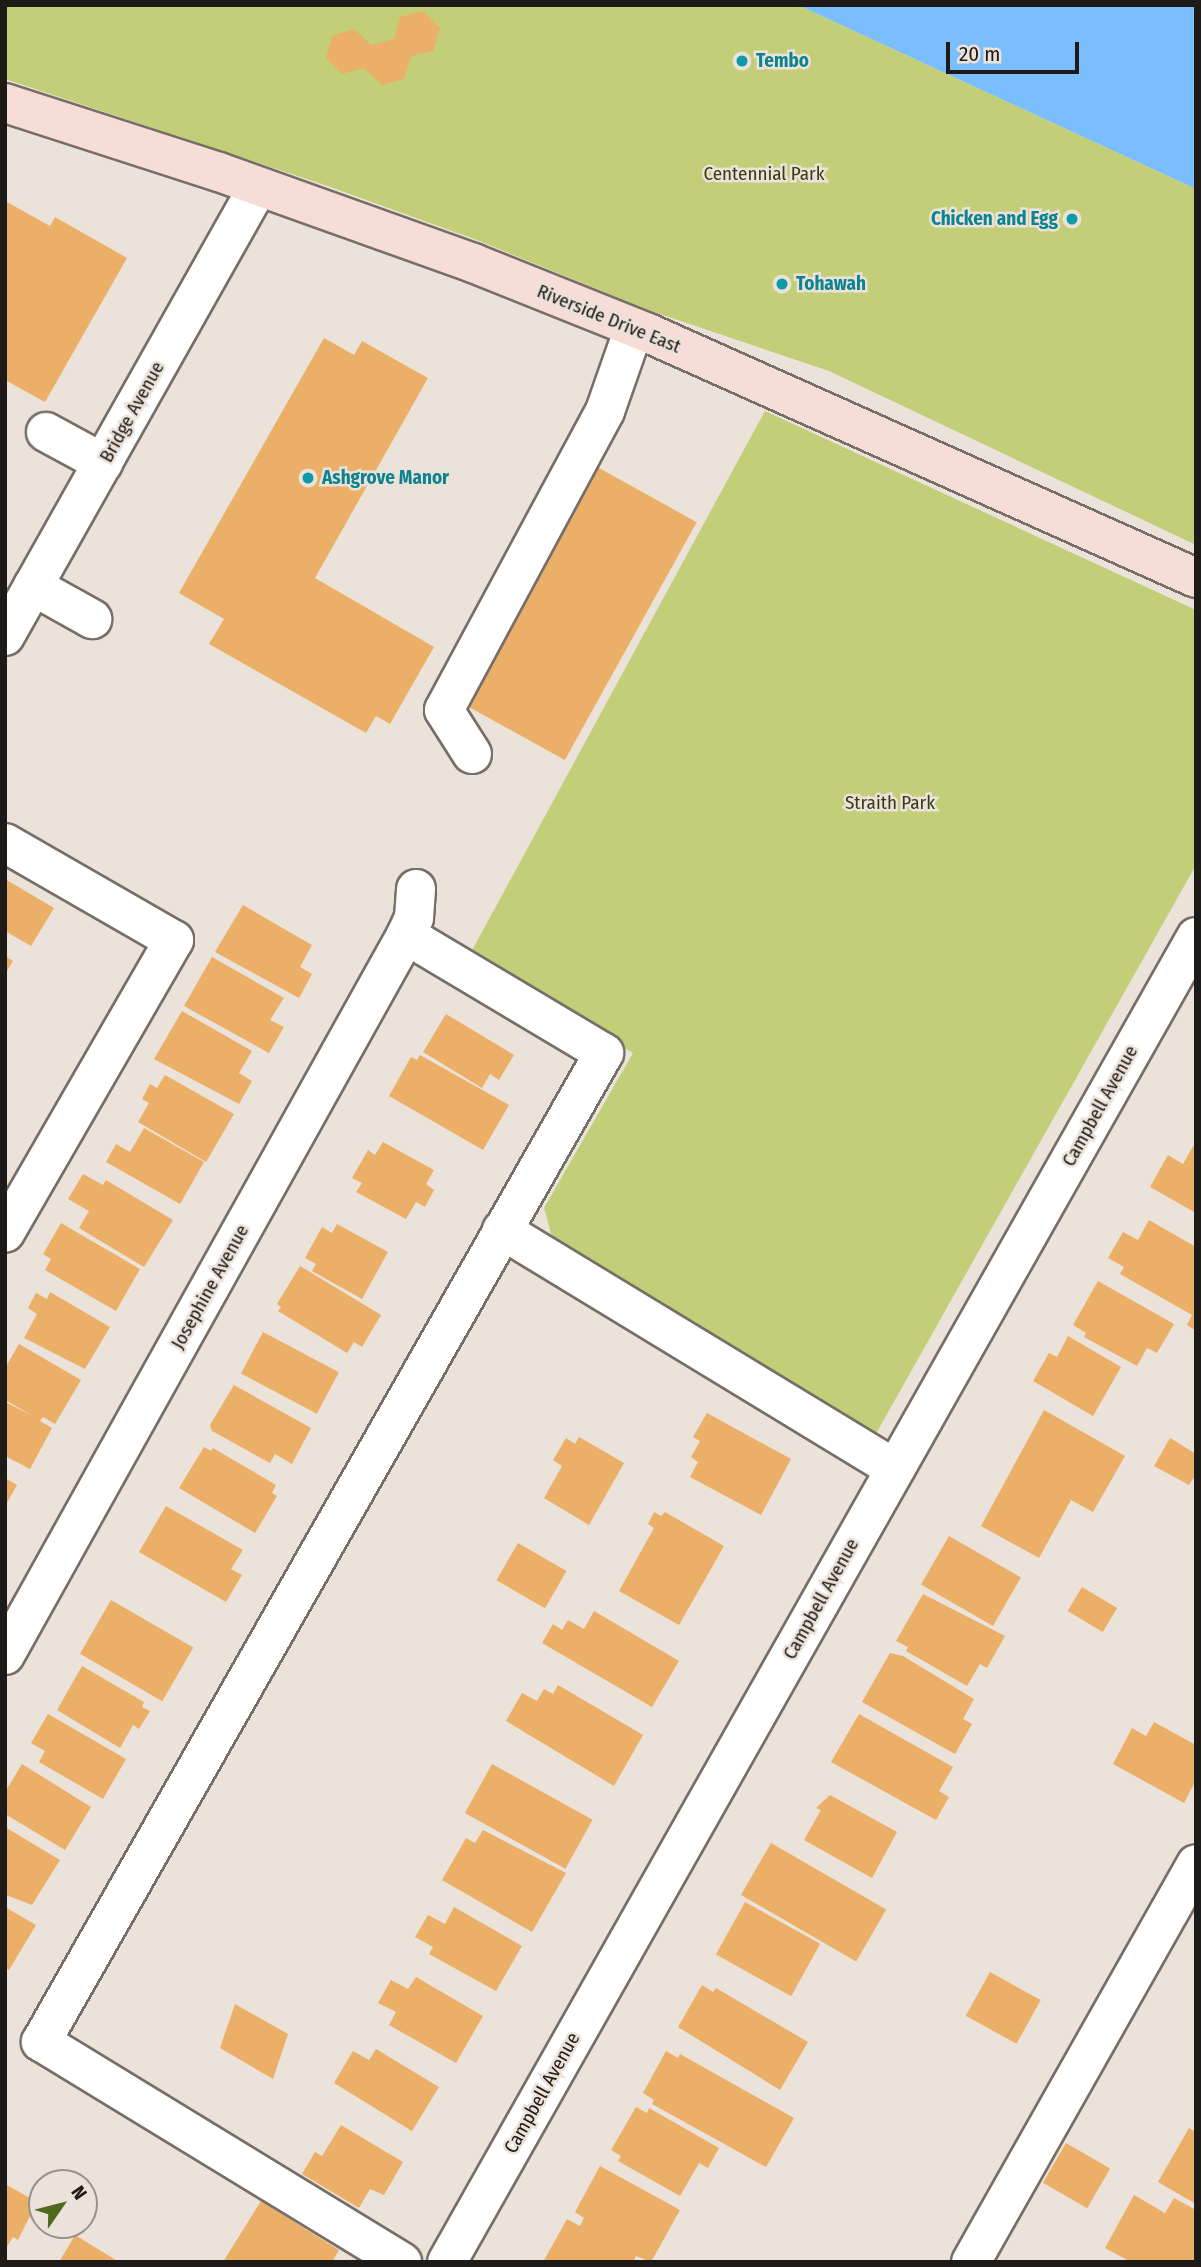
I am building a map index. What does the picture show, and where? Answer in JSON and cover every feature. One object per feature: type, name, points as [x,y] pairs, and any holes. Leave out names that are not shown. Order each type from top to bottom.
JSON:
[{"type":"main road","name":"Riverside Drive East","points":[[5,103],[258,187],[473,264],[634,328],[1196,578]]},
{"type":"street","name":"Bridge Avenue","points":[[5,636],[258,187]]},
{"type":"street","points":[[472,754],[444,710],[605,411],[634,328]]},
{"type":"street","points":[[46,432],[103,463]]},
{"type":"street","points":[[33,586],[92,619]]},
{"type":"street","points":[[5,843],[174,940],[5,1233]]},
{"type":"street","name":"Josephine Avenue","points":[[5,1655],[412,914],[604,1053],[502,1230]]},
{"type":"street","name":"Campbell Avenue","points":[[447,2262],[895,1469],[1190,960]]},
{"type":"street","points":[[402,2262],[41,2042],[502,1230],[895,1469]]},
{"type":"street","points":[[971,2262],[1196,1864]]},
{"type":"green space","name":"Centennial Park","points":[[5,5],[798,5],[1196,189],[1196,545],[829,371],[648,310],[477,240],[322,184],[5,79]]},
{"type":"green space","name":"Straith Park","points":[[765,411],[1196,610],[1196,865],[873,1439],[557,1255],[544,1208],[633,1053],[469,956]]},
{"type":"water","points":[[798,5],[1196,5],[1196,189]]},
{"type":"building","points":[[423,11],[440,28],[433,51],[411,56],[404,79],[382,85],[364,68],[342,74],[326,58],[332,36],[354,29],[371,45],[394,39],[400,17]]},
{"type":"building","points":[[5,201],[50,226],[55,217],[127,258],[45,402],[5,380]]},
{"type":"building","name":"Ashgrove Manor","points":[[324,338],[354,355],[362,341],[428,378],[315,578],[434,647],[390,724],[376,716],[366,733],[209,644],[224,619],[179,593]]},
{"type":"building","points":[[590,463],[697,522],[565,760],[458,701]]},
{"type":"building","points":[[5,879],[54,908],[31,946],[5,931]]},
{"type":"building","points":[[243,905],[312,945],[300,967],[312,974],[299,998],[215,952]]},
{"type":"building","points":[[5,956],[13,961],[5,974]]},
{"type":"building","points":[[212,957],[284,998],[270,1020],[284,1027],[269,1053],[184,1006]]},
{"type":"building","points":[[182,1011],[252,1051],[239,1073],[252,1081],[239,1104],[154,1059]]},
{"type":"building","points":[[446,1014],[514,1055],[499,1080],[490,1074],[482,1088],[423,1052]]},
{"type":"building","points":[[420,1055],[509,1105],[483,1150],[389,1096],[411,1057],[417,1060]]},
{"type":"building","points":[[165,1075],[234,1114],[206,1162],[138,1122],[149,1103],[142,1099],[150,1084],[157,1088]]},
{"type":"building","points":[[144,1128],[204,1162],[180,1204],[106,1162],[116,1144],[130,1152]]},
{"type":"building","points":[[1196,1141],[1196,1213],[1150,1187],[1168,1155],[1183,1164]]},
{"type":"building","points":[[383,1142],[434,1170],[426,1184],[434,1190],[425,1207],[416,1202],[406,1219],[356,1192],[362,1183],[352,1178],[368,1150],[375,1155]]},
{"type":"building","points":[[83,1174],[103,1185],[106,1180],[173,1220],[144,1267],[79,1228],[89,1211],[68,1199]]},
{"type":"building","points":[[1149,1220],[1196,1247],[1196,1331],[1187,1325],[1192,1315],[1120,1274],[1124,1267],[1108,1258],[1123,1232],[1138,1240]]},
{"type":"building","points":[[61,1223],[140,1269],[116,1311],[45,1270],[51,1259],[43,1254]]},
{"type":"building","points":[[337,1224],[388,1252],[362,1299],[312,1271],[316,1264],[305,1258],[322,1227],[332,1233]]},
{"type":"building","points":[[300,1266],[381,1315],[362,1347],[354,1342],[347,1353],[278,1311],[281,1307],[277,1304]]},
{"type":"building","points":[[1098,1281],[1174,1324],[1157,1353],[1147,1348],[1137,1366],[1084,1337],[1086,1333],[1073,1325]]},
{"type":"building","points":[[50,1292],[110,1327],[85,1369],[24,1338],[37,1314],[28,1308],[36,1293],[47,1299]]},
{"type":"building","points":[[263,1332],[339,1372],[317,1414],[241,1373]]},
{"type":"building","points":[[1068,1336],[1121,1367],[1093,1416],[1033,1381],[1049,1353],[1057,1357]]},
{"type":"building","points":[[19,1344],[81,1380],[55,1424],[43,1417],[40,1421],[52,1428],[30,1469],[5,1456],[5,1402],[33,1416],[5,1400],[5,1368]]},
{"type":"building","points":[[234,1385],[311,1428],[292,1464],[275,1454],[270,1463],[212,1431],[210,1425]]},
{"type":"building","points":[[1044,1410],[1125,1456],[1093,1512],[1071,1500],[1039,1558],[981,1526]]},
{"type":"building","points":[[707,1413],[791,1459],[761,1515],[690,1477],[698,1462],[691,1457],[700,1441],[693,1437]]},
{"type":"building","points":[[579,1437],[624,1463],[589,1525],[544,1498],[562,1466],[553,1460],[566,1438],[575,1444]]},
{"type":"building","points":[[1170,1438],[1196,1454],[1196,1474],[1189,1485],[1154,1466]]},
{"type":"building","points":[[204,1447],[211,1451],[213,1448],[276,1485],[272,1493],[277,1496],[255,1533],[179,1488]]},
{"type":"building","points":[[5,1478],[17,1485],[5,1506]]},
{"type":"building","points":[[166,1506],[243,1550],[231,1569],[242,1575],[226,1602],[139,1552]]},
{"type":"building","points":[[654,1512],[661,1516],[665,1512],[724,1546],[679,1625],[619,1591],[654,1528],[648,1524]]},
{"type":"building","points":[[949,1536],[1021,1578],[993,1626],[921,1584]]},
{"type":"building","points":[[518,1543],[566,1571],[545,1608],[496,1580]]},
{"type":"building","points":[[1082,1587],[1117,1608],[1103,1632],[1068,1611]]},
{"type":"building","points":[[923,1594],[1005,1636],[987,1668],[980,1664],[967,1686],[906,1651],[908,1647],[896,1641]]},
{"type":"building","points":[[111,1600],[193,1648],[162,1701],[80,1654]]},
{"type":"building","points":[[594,1611],[679,1661],[652,1707],[542,1643],[553,1624],[562,1630],[568,1620],[584,1629]]},
{"type":"building","points":[[890,1653],[903,1656],[974,1699],[963,1719],[972,1724],[955,1754],[862,1702]]},
{"type":"building","points":[[82,1666],[144,1702],[142,1707],[150,1711],[139,1729],[133,1725],[120,1748],[57,1710]]},
{"type":"building","points":[[558,1685],[643,1735],[614,1786],[506,1721],[522,1693],[537,1701],[544,1689],[553,1694]]},
{"type":"building","points":[[48,1714],[126,1759],[103,1799],[39,1762],[45,1751],[31,1743]]},
{"type":"building","points":[[859,1714],[953,1767],[939,1791],[949,1797],[936,1820],[831,1762]]},
{"type":"building","points":[[1154,1722],[1196,1745],[1196,1780],[1184,1803],[1113,1764],[1132,1728],[1146,1736]]},
{"type":"building","points":[[22,1764],[91,1807],[65,1850],[5,1814],[5,1792]]},
{"type":"building","points":[[492,1764],[593,1820],[565,1869],[465,1813]]},
{"type":"building","points":[[830,1795],[897,1832],[872,1878],[804,1840],[821,1810],[816,1808]]},
{"type":"building","points":[[5,1827],[60,1860],[32,1905],[6,1895]]},
{"type":"building","points":[[483,1830],[566,1873],[532,1932],[442,1880],[466,1838],[475,1843]]},
{"type":"building","points":[[771,1843],[886,1910],[856,1961],[741,1895]]},
{"type":"building","points":[[745,1902],[820,1944],[791,1996],[716,1954]]},
{"type":"building","points":[[5,1907],[36,1925],[9,1970],[5,1968]]},
{"type":"building","points":[[454,1907],[522,1946],[496,1991],[429,1954],[433,1947],[415,1937],[428,1915],[445,1924]]},
{"type":"building","points":[[990,1972],[1041,2000],[1016,2044],[966,2016]]},
{"type":"building","points":[[416,1977],[483,2016],[456,2063],[389,2025],[396,2012],[378,2003],[391,1980],[408,1989]]},
{"type":"building","points":[[702,1985],[713,1992],[716,1988],[808,2042],[780,2090],[678,2027]]},
{"type":"building","points":[[235,2004],[288,2034],[273,2079],[220,2048]]},
{"type":"building","points":[[376,2049],[439,2087],[412,2131],[334,2083],[353,2051],[369,2060]]},
{"type":"building","points":[[666,2051],[678,2058],[680,2054],[794,2118],[766,2167],[652,2104],[654,2100],[643,2093]]},
{"type":"building","points":[[636,2107],[647,2113],[649,2108],[719,2148],[708,2168],[699,2163],[680,2196],[618,2161],[621,2156],[611,2150]]},
{"type":"building","points":[[341,2125],[403,2162],[384,2195],[370,2189],[359,2208],[302,2174],[315,2152],[322,2156]]},
{"type":"building","points":[[1189,2128],[1196,2132],[1196,2204],[1158,2182]]},
{"type":"building","points":[[1066,2143],[1110,2168],[1087,2208],[1043,2183]]},
{"type":"building","points":[[600,2166],[680,2210],[651,2262],[636,2256],[633,2262],[543,2262],[567,2219],[580,2226],[584,2218],[575,2212]]},
{"type":"building","points":[[5,2184],[28,2197],[28,2220],[18,2240],[13,2237],[5,2250]]},
{"type":"building","points":[[1134,2195],[1165,2213],[1174,2198],[1196,2210],[1196,2262],[1131,2262],[1105,2248]]},
{"type":"building","points":[[261,2201],[339,2250],[332,2262],[223,2262]]},
{"type":"building","points":[[73,2239],[82,2239],[119,2262],[59,2262]]},
{"type":"place","name":"Tembo","points":[[742,61]]},
{"type":"place","name":"Chicken and Egg","points":[[1072,219]]},
{"type":"place","name":"Tohawah","points":[[782,284]]},
{"type":"place","name":"Ashgrove Manor","points":[[308,478]]}]
